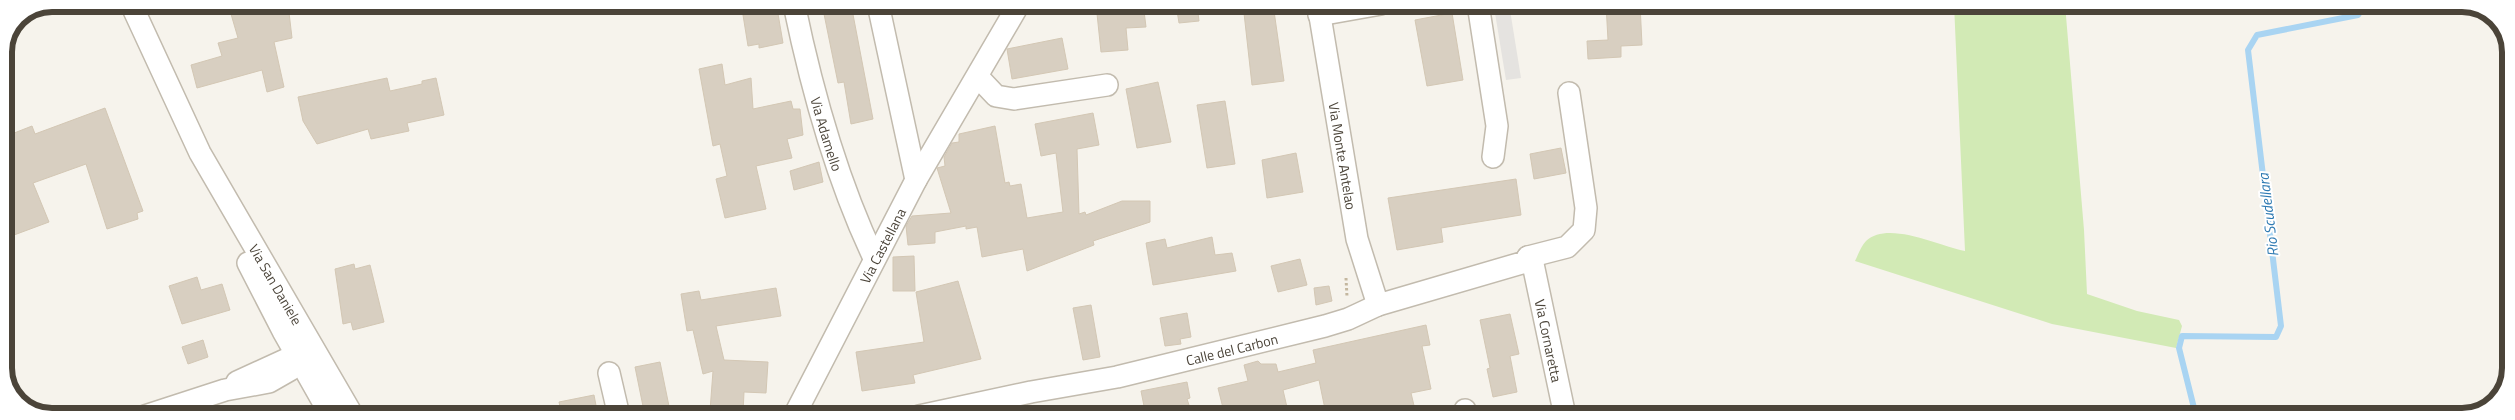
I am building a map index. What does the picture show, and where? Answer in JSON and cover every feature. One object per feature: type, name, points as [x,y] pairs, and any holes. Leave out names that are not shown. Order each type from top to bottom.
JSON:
[{"type":"street","name":"Via San Daniele","points":[[135,12],[200,153],[280,293],[349,407]]},
{"type":"street","name":"Via Adamello","points":[[796,12],[809,75],[841,179],[874,258]]},
{"type":"street","points":[[880,12],[916,180]]},
{"type":"street","name":"Via Castellana","points":[[798,407],[916,180],[1014,12]]},
{"type":"street","name":"Via Monte Antelao","points":[[1319,13],[1357,239],[1378,305]]},
{"type":"street","points":[[1479,13],[1497,126],[1493,157]]},
{"type":"street","points":[[978,77],[996,96],[1014,99],[1107,85]]},
{"type":"street","name":"Calle del Carbon","points":[[959,407],[1117,377],[1208,356],[1348,319],[1378,305],[1525,262],[1567,247],[1584,230],[1586,208],[1569,93]]},
{"type":"street","name":"Via San Daniele","points":[[200,153],[210,184],[277,321],[327,407]]},
{"type":"street","name":"Via Cornaretta","points":[[1530,260],[1564,408]]},
{"type":"street","points":[[173,407],[268,374],[290,370],[302,351],[292,329],[280,310],[280,293]]},
{"type":"street","points":[[268,374],[280,340],[277,321]]},
{"type":"street","points":[[299,357],[309,361],[338,407]]},
{"type":"street","points":[[610,373],[617,407]]},
{"type":"street","points":[[268,374],[298,388],[325,407]]},
{"type":"green space","points":[[1954,13],[2066,13],[2084,230],[2087,294],[2137,311],[2179,320],[2182,326],[2176,348],[2052,324],[1855,261],[1866,241],[1876,235],[1887,233],[1914,236],[1965,251]]},
{"type":"shaded area","points":[[1495,13],[1510,13],[1521,78],[1506,80]]},
{"type":"building","points":[[239,12],[289,12],[292,38],[274,42],[284,87],[267,92],[262,70],[197,88],[191,65],[222,56],[218,43],[238,38],[231,14]]},
{"type":"building","points":[[756,12],[778,12],[783,43],[759,48],[759,44],[748,46],[743,15]]},
{"type":"building","points":[[824,12],[853,12],[873,119],[851,124],[844,82],[838,83]]},
{"type":"building","points":[[1097,12],[1116,12],[1116,14],[1144,12],[1146,27],[1126,28],[1128,50],[1101,52]]},
{"type":"building","points":[[1177,12],[1198,12],[1199,21],[1179,23]]},
{"type":"building","points":[[1244,12],[1274,13],[1284,81],[1252,85]]},
{"type":"building","points":[[1452,13],[1463,80],[1427,86],[1415,20]]},
{"type":"building","points":[[1606,13],[1640,13],[1642,45],[1621,46],[1621,57],[1588,59],[1587,41],[1608,40]]},
{"type":"building","points":[[1062,38],[1068,69],[1012,79],[1007,49]]},
{"type":"building","points":[[722,64],[725,85],[751,78],[753,109],[791,101],[793,109],[800,109],[803,135],[787,139],[792,158],[756,166],[766,209],[725,218],[716,179],[727,176],[720,144],[713,146],[699,69]]},
{"type":"building","points":[[387,78],[390,91],[422,84],[422,81],[436,78],[444,115],[407,123],[409,131],[371,139],[368,129],[317,144],[303,121],[298,97]]},
{"type":"building","points":[[1158,82],[1171,142],[1137,148],[1126,89]]},
{"type":"building","points":[[1225,101],[1235,164],[1207,168],[1197,105]]},
{"type":"building","points":[[105,108],[143,211],[137,213],[138,219],[107,229],[86,164],[33,183],[49,222],[14,235],[12,134],[32,126],[35,134]]},
{"type":"building","points":[[1093,113],[1099,145],[1077,149],[1079,214],[1085,212],[1086,215],[1122,201],[1150,201],[1150,222],[1093,241],[1094,245],[1027,271],[1023,249],[982,257],[977,227],[966,229],[966,226],[935,232],[935,243],[908,245],[906,226],[912,216],[951,213],[937,168],[945,166],[944,157],[952,143],[959,142],[959,134],[995,126],[1005,183],[1009,182],[1010,186],[1021,184],[1027,218],[1063,212],[1056,153],[1041,156],[1035,124]]},
{"type":"building","points":[[1561,148],[1566,173],[1534,179],[1530,154]]},
{"type":"building","points":[[1296,153],[1303,192],[1267,198],[1262,160]]},
{"type":"building","points":[[819,162],[823,182],[794,190],[790,171]]},
{"type":"building","points":[[1516,179],[1521,215],[1441,228],[1443,242],[1397,250],[1388,198]]},
{"type":"building","points":[[1212,237],[1215,255],[1232,253],[1236,271],[1153,285],[1146,243],[1165,239],[1167,248]]},
{"type":"building","points":[[914,256],[915,291],[893,291],[893,257]]},
{"type":"building","points":[[1300,259],[1307,285],[1278,292],[1271,266]]},
{"type":"building","points":[[354,264],[355,269],[370,265],[384,322],[353,330],[351,322],[343,324],[335,269]]},
{"type":"building","points":[[197,277],[201,290],[222,284],[230,310],[182,324],[169,286]]},
{"type":"building","points":[[958,281],[981,359],[913,375],[915,383],[862,391],[856,352],[924,342],[916,292]]},
{"type":"building","points":[[1329,286],[1332,301],[1316,305],[1314,288]]},
{"type":"building","points":[[776,288],[781,316],[716,326],[724,360],[768,362],[766,393],[744,392],[743,407],[710,407],[713,371],[703,374],[693,330],[687,331],[681,294],[699,291],[701,300]]},
{"type":"building","points":[[1091,305],[1100,357],[1083,360],[1073,308]]},
{"type":"building","points":[[1187,313],[1191,337],[1180,339],[1181,344],[1165,346],[1160,318]]},
{"type":"building","points":[[1510,314],[1519,354],[1510,356],[1517,392],[1493,397],[1487,369],[1490,368],[1480,320]]},
{"type":"building","points":[[1426,325],[1430,345],[1422,346],[1431,389],[1411,393],[1414,408],[1367,408],[1367,406],[1325,408],[1319,380],[1283,390],[1287,408],[1223,407],[1218,388],[1248,381],[1244,365],[1258,361],[1261,364],[1276,364],[1278,372],[1316,363],[1313,350]]},
{"type":"building","points":[[203,340],[208,357],[188,364],[182,347]]},
{"type":"building","points":[[660,362],[669,407],[643,407],[635,367]]},
{"type":"building","points":[[1187,382],[1190,398],[1187,399],[1190,407],[1144,407],[1141,391]]},
{"type":"building","points":[[594,395],[596,407],[560,407],[559,402]]},
{"type":"waterway","name":"Rio Scudellara","points":[[2194,408],[2179,348],[2182,336],[2276,337],[2281,326],[2248,50],[2257,35],[2358,15],[2359,13]]}]
